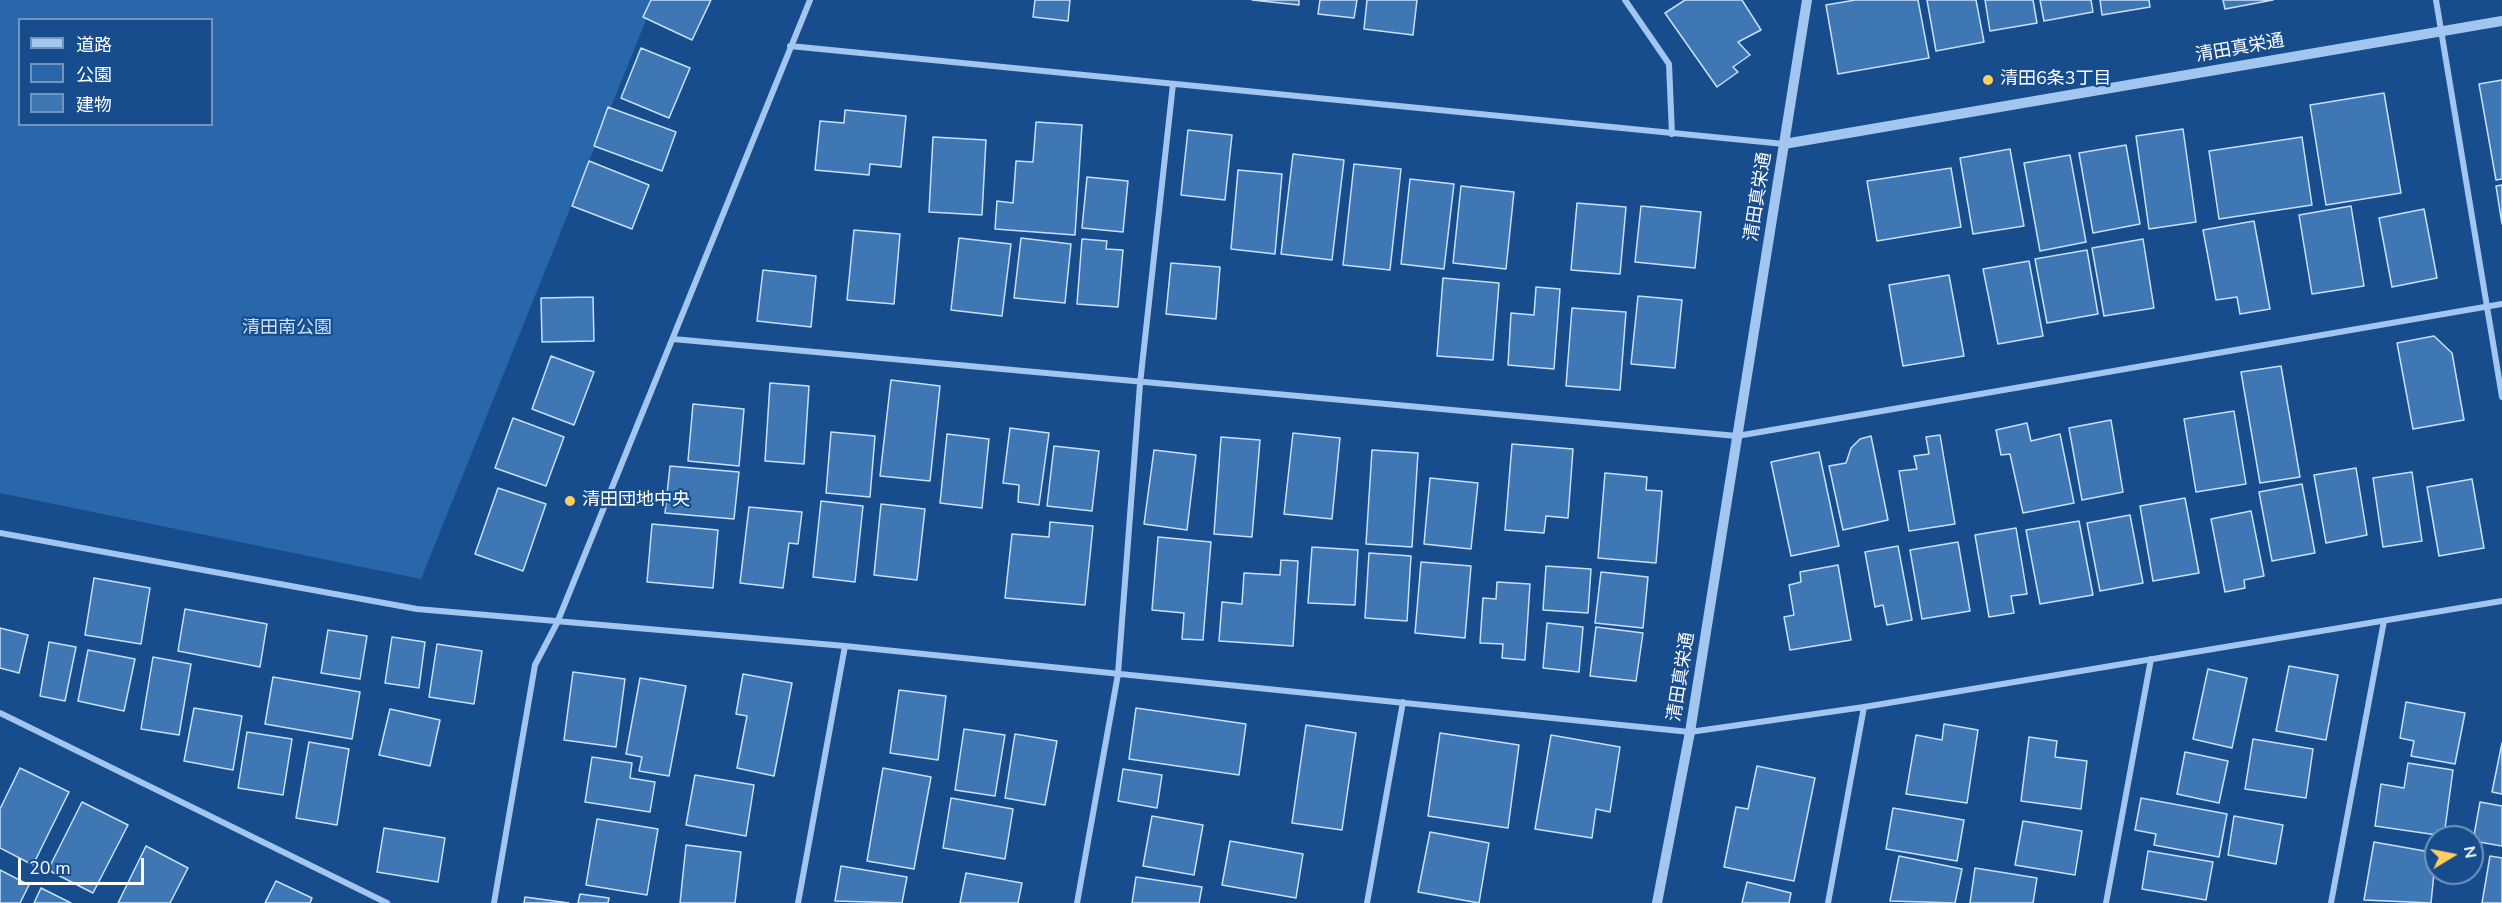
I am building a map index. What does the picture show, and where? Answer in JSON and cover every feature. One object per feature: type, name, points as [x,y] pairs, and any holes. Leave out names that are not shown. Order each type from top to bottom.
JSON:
[{"type":"street","points":[[494,903],[535,665],[556,622],[810,0]]},
{"type":"street","points":[[1625,0],[1669,64],[1672,134]]},
{"type":"street","points":[[790,46],[1784,144],[1807,0]]},
{"type":"street","points":[[2436,0],[2502,396]]},
{"type":"street","name":"清田真栄通","points":[[1657,903],[1690,732],[1784,144],[2502,21]]},
{"type":"street","points":[[1077,903],[1118,674],[1140,384],[1173,84]]},
{"type":"street","points":[[673,339],[1140,384],[1737,436],[2502,304]]},
{"type":"street","points":[[0,532],[417,609],[845,646],[1690,732],[1864,707],[2502,601]]},
{"type":"street","points":[[2331,903],[2384,621]]},
{"type":"street","points":[[798,903],[845,646]]},
{"type":"street","points":[[2106,903],[2151,659]]},
{"type":"street","points":[[1367,903],[1402,702]]},
{"type":"street","points":[[1828,903],[1864,707]]},
{"type":"street","points":[[0,713],[387,903]]},
{"type":"green space","name":"清田南公園","points":[[0,0],[654,0],[421,579],[0,493]]},
{"type":"building","points":[[651,0],[711,0],[692,40],[643,17]]},
{"type":"building","points":[[1035,0],[1070,0],[1068,21],[1033,17]]},
{"type":"building","points":[[1252,0],[1299,0],[1299,5]]},
{"type":"building","points":[[1320,0],[1357,0],[1354,18],[1318,14]]},
{"type":"building","points":[[1367,0],[1417,0],[1413,35],[1364,29]]},
{"type":"building","points":[[1685,0],[1742,0],[1761,30],[1738,42],[1750,55],[1733,67],[1738,72],[1717,87],[1665,13]]},
{"type":"building","points":[[1855,0],[1918,0],[1929,58],[1838,74],[1826,5]]},
{"type":"building","points":[[1927,0],[1976,0],[1984,42],[1936,51]]},
{"type":"building","points":[[1985,0],[2033,0],[2037,23],[1990,31]]},
{"type":"building","points":[[2040,0],[2091,0],[2093,12],[2044,21]]},
{"type":"building","points":[[2100,0],[2149,0],[2150,7],[2102,15]]},
{"type":"building","points":[[2223,0],[2273,0],[2225,9]]},
{"type":"building","points":[[641,48],[690,68],[669,118],[621,98]]},
{"type":"building","points":[[2502,80],[2502,179],[2496,180],[2479,84]]},
{"type":"building","points":[[2384,93],[2401,193],[2326,205],[2310,105]]},
{"type":"building","points":[[608,107],[676,132],[662,171],[594,146]]},
{"type":"building","points":[[845,110],[906,116],[901,167],[870,164],[869,175],[815,170],[820,121],[844,123]]},
{"type":"building","points":[[1036,122],[1082,125],[1075,235],[995,229],[997,201],[1013,203],[1016,161],[1033,162]]},
{"type":"building","points":[[2183,129],[2196,222],[2149,229],[2136,136]]},
{"type":"building","points":[[1188,130],[1232,135],[1225,200],[1181,195]]},
{"type":"building","points":[[933,137],[986,140],[982,215],[929,212]]},
{"type":"building","points":[[2302,137],[2312,205],[2219,219],[2209,151]]},
{"type":"building","points":[[2126,145],[2140,224],[2093,233],[2079,153]]},
{"type":"building","points":[[2010,149],[2024,226],[1973,234],[1960,158]]},
{"type":"building","points":[[1293,154],[1344,160],[1332,260],[1281,254]]},
{"type":"building","points":[[2070,155],[2086,242],[2040,251],[2024,163]]},
{"type":"building","points":[[589,161],[649,185],[632,229],[572,206]]},
{"type":"building","points":[[1354,164],[1401,169],[1390,270],[1343,265]]},
{"type":"building","points":[[1951,168],[1961,227],[1877,241],[1867,181]]},
{"type":"building","points":[[1238,170],[1282,174],[1275,254],[1231,249]]},
{"type":"building","points":[[1087,177],[1128,181],[1123,232],[1082,228]]},
{"type":"building","points":[[1410,179],[1454,184],[1444,269],[1401,264]]},
{"type":"building","points":[[2502,185],[2502,224],[2496,186]]},
{"type":"building","points":[[1461,186],[1514,192],[1506,269],[1453,263]]},
{"type":"building","points":[[1577,203],[1626,207],[1620,274],[1571,270]]},
{"type":"building","points":[[1641,206],[1701,212],[1695,268],[1635,262]]},
{"type":"building","points":[[2351,206],[2364,286],[2312,294],[2299,215]]},
{"type":"building","points":[[2424,209],[2437,278],[2392,287],[2379,218]]},
{"type":"building","points":[[2254,221],[2270,309],[2240,314],[2237,297],[2216,300],[2203,230]]},
{"type":"building","points":[[854,230],[900,234],[894,304],[847,300]]},
{"type":"building","points":[[959,238],[1011,244],[1002,316],[951,310]]},
{"type":"building","points":[[1021,238],[1071,244],[1065,303],[1014,298]]},
{"type":"building","points":[[1082,239],[1107,241],[1106,249],[1123,250],[1118,307],[1077,304]]},
{"type":"building","points":[[2143,239],[2154,308],[2104,316],[2092,248]]},
{"type":"building","points":[[2087,250],[2098,314],[2047,323],[2035,259]]},
{"type":"building","points":[[2029,261],[2043,336],[1998,344],[1983,269]]},
{"type":"building","points":[[1171,263],[1220,267],[1216,319],[1166,314]]},
{"type":"building","points":[[763,270],[816,276],[811,327],[757,321]]},
{"type":"building","points":[[1949,275],[1964,356],[1903,366],[1889,285]]},
{"type":"building","points":[[1443,278],[1499,283],[1493,360],[1437,356]]},
{"type":"building","points":[[1536,287],[1560,289],[1554,369],[1508,365],[1511,313],[1534,315]]},
{"type":"building","points":[[1638,296],[1682,300],[1675,368],[1631,364]]},
{"type":"building","points":[[593,297],[594,341],[542,342],[541,298]]},
{"type":"building","points":[[1572,308],[1626,312],[1620,390],[1566,386]]},
{"type":"building","points":[[2434,336],[2452,353],[2464,420],[2413,429],[2397,343]]},
{"type":"building","points":[[551,356],[594,372],[574,425],[532,409]]},
{"type":"building","points":[[2281,366],[2300,477],[2260,483],[2241,372]]},
{"type":"building","points":[[891,380],[940,386],[930,481],[880,476]]},
{"type":"building","points":[[770,383],[809,386],[804,464],[765,461]]},
{"type":"building","points":[[693,404],[744,409],[739,466],[688,461]]},
{"type":"building","points":[[2234,411],[2246,484],[2196,492],[2184,419]]},
{"type":"building","points":[[513,418],[564,437],[546,486],[495,468]]},
{"type":"building","points":[[2111,420],[2123,492],[2082,500],[2069,428]]},
{"type":"building","points":[[2027,423],[2031,441],[2060,434],[2074,503],[2023,513],[2010,454],[2001,455],[1996,430]]},
{"type":"building","points":[[1010,428],[1049,433],[1039,505],[1018,502],[1019,485],[1003,483]]},
{"type":"building","points":[[831,432],[875,436],[870,497],[826,493]]},
{"type":"building","points":[[1293,433],[1340,438],[1332,519],[1284,514]]},
{"type":"building","points":[[947,434],[989,439],[982,508],[940,503]]},
{"type":"building","points":[[1940,435],[1955,524],[1909,531],[1899,471],[1917,469],[1914,456],[1929,454],[1926,437]]},
{"type":"building","points":[[1871,436],[1888,520],[1843,530],[1829,466],[1846,463],[1851,448],[1860,439]]},
{"type":"building","points":[[1221,437],[1260,440],[1252,537],[1214,534]]},
{"type":"building","points":[[1512,444],[1573,449],[1568,518],[1546,516],[1544,533],[1505,530]]},
{"type":"building","points":[[1054,446],[1099,451],[1092,511],[1047,506]]},
{"type":"building","points":[[1154,450],[1196,455],[1187,530],[1144,524]]},
{"type":"building","points":[[1372,450],[1418,453],[1412,547],[1366,544]]},
{"type":"building","points":[[1819,452],[1839,546],[1791,556],[1771,462]]},
{"type":"building","points":[[670,466],[739,472],[734,519],[665,513]]},
{"type":"building","points":[[2356,468],[2367,535],[2326,543],[2314,475]]},
{"type":"building","points":[[2412,472],[2422,541],[2383,547],[2373,478]]},
{"type":"building","points":[[1605,473],[1647,477],[1646,490],[1662,491],[1656,563],[1598,558]]},
{"type":"building","points":[[1430,478],[1478,483],[1471,549],[1424,544]]},
{"type":"building","points":[[2472,479],[2484,548],[2439,556],[2427,487]]},
{"type":"building","points":[[2302,484],[2315,553],[2272,561],[2259,492]]},
{"type":"building","points":[[498,488],[546,504],[523,571],[475,554]]},
{"type":"building","points":[[2185,498],[2199,573],[2153,581],[2140,506]]},
{"type":"building","points":[[821,501],[863,506],[855,582],[813,577]]},
{"type":"building","points":[[881,504],[925,509],[917,580],[874,575]]},
{"type":"building","points":[[749,507],[802,512],[798,544],[789,543],[783,588],[740,583]]},
{"type":"building","points":[[2251,511],[2264,576],[2244,580],[2245,588],[2225,592],[2211,519]]},
{"type":"building","points":[[2130,515],[2143,583],[2100,591],[2087,523]]},
{"type":"building","points":[[2079,521],[2093,595],[2040,604],[2026,530]]},
{"type":"building","points":[[1050,522],[1093,526],[1085,605],[1005,598],[1012,534],[1049,537]]},
{"type":"building","points":[[652,524],[718,530],[713,588],[647,582]]},
{"type":"building","points":[[2016,528],[2027,594],[2011,596],[2014,613],[1989,617],[1975,535]]},
{"type":"building","points":[[1158,537],[1211,542],[1203,640],[1182,639],[1184,613],[1152,610]]},
{"type":"building","points":[[1958,542],[1970,611],[1922,619],[1910,550]]},
{"type":"building","points":[[1898,546],[1912,620],[1887,625],[1883,605],[1875,607],[1865,552]]},
{"type":"building","points":[[1312,547],[1358,550],[1355,605],[1308,603]]},
{"type":"building","points":[[1369,553],[1411,556],[1407,621],[1365,618]]},
{"type":"building","points":[[1281,560],[1298,561],[1293,646],[1219,641],[1222,602],[1242,604],[1244,573],[1280,575]]},
{"type":"building","points":[[1421,562],[1471,566],[1465,638],[1415,633]]},
{"type":"building","points":[[1838,565],[1851,640],[1790,650],[1784,617],[1794,615],[1789,585],[1801,582],[1800,572]]},
{"type":"building","points":[[1546,566],[1591,569],[1588,613],[1543,610]]},
{"type":"building","points":[[1601,572],[1648,577],[1643,628],[1595,623]]},
{"type":"building","points":[[94,578],[150,588],[141,644],[85,635]]},
{"type":"building","points":[[1497,582],[1530,584],[1525,660],[1502,658],[1503,644],[1480,643],[1483,598],[1496,599]]},
{"type":"building","points":[[185,609],[267,624],[260,667],[178,651]]},
{"type":"building","points":[[1547,623],[1583,627],[1579,672],[1543,668]]},
{"type":"building","points":[[1596,627],[1643,633],[1636,681],[1590,676]]},
{"type":"building","points":[[0,628],[28,635],[19,673],[0,668]]},
{"type":"building","points":[[328,630],[367,636],[360,679],[321,673]]},
{"type":"building","points":[[392,637],[425,642],[419,688],[385,683]]},
{"type":"building","points":[[49,642],[76,647],[65,701],[40,696]]},
{"type":"building","points":[[437,644],[482,651],[474,704],[429,697]]},
{"type":"building","points":[[88,650],[135,659],[124,711],[78,701]]},
{"type":"building","points":[[153,657],[191,664],[179,735],[141,729]]},
{"type":"building","points":[[2289,666],[2338,675],[2326,740],[2276,731]]},
{"type":"building","points":[[2208,669],[2247,678],[2232,748],[2193,739]]},
{"type":"building","points":[[573,672],[625,679],[616,747],[564,740]]},
{"type":"building","points":[[743,674],[792,683],[774,776],[737,768],[747,716],[736,714]]},
{"type":"building","points":[[273,677],[360,692],[352,739],[265,724]]},
{"type":"building","points":[[640,678],[686,686],[669,776],[639,771],[642,757],[626,754]]},
{"type":"building","points":[[899,690],[946,696],[938,760],[890,753]]},
{"type":"building","points":[[2406,702],[2465,713],[2455,764],[2411,756],[2414,741],[2400,738]]},
{"type":"building","points":[[194,708],[242,716],[233,770],[184,761]]},
{"type":"building","points":[[1136,708],[1246,724],[1239,775],[1129,759]]},
{"type":"building","points":[[390,709],[440,720],[430,766],[379,755]]},
{"type":"building","points":[[1944,724],[1978,730],[1967,803],[1906,794],[1916,735],[1942,740]]},
{"type":"building","points":[[1306,725],[1356,733],[1342,830],[1292,823]]},
{"type":"building","points":[[964,729],[1005,735],[995,796],[955,790]]},
{"type":"building","points":[[247,732],[292,739],[283,795],[238,788]]},
{"type":"building","points":[[1440,733],[1519,745],[1508,828],[1428,816]]},
{"type":"building","points":[[1015,734],[1057,741],[1045,805],[1005,798]]},
{"type":"building","points":[[1551,735],[1620,747],[1610,812],[1596,809],[1592,838],[1535,829]]},
{"type":"building","points":[[2029,737],[2057,741],[2055,757],[2087,761],[2081,809],[2021,801]]},
{"type":"building","points":[[2253,739],[2313,749],[2306,798],[2245,789]]},
{"type":"building","points":[[309,742],[349,749],[337,825],[296,818]]},
{"type":"building","points":[[2502,743],[2502,794],[2492,792]]},
{"type":"building","points":[[2185,752],[2228,761],[2219,803],[2177,794]]},
{"type":"building","points":[[592,757],[632,763],[630,778],[655,782],[650,812],[585,802]]},
{"type":"building","points":[[2408,763],[2453,770],[2446,825],[2424,825],[2424,833],[2375,826],[2381,784],[2404,788]]},
{"type":"building","points":[[1757,766],[1815,778],[1794,881],[1724,867],[1736,807],[1748,809]]},
{"type":"building","points":[[20,768],[69,792],[33,865],[0,848],[0,809]]},
{"type":"building","points":[[883,768],[931,777],[914,869],[867,861]]},
{"type":"building","points":[[1123,769],[1162,775],[1157,808],[1118,801]]},
{"type":"building","points":[[695,775],[754,785],[746,836],[686,825]]},
{"type":"building","points":[[951,798],[1013,809],[1005,859],[943,848]]},
{"type":"building","points":[[2141,798],[2227,814],[2219,857],[2154,845],[2156,834],[2135,830]]},
{"type":"building","points":[[82,802],[128,825],[93,893],[48,870]]},
{"type":"building","points":[[2480,802],[2502,806],[2502,846],[2484,843],[2484,825],[2476,825]]},
{"type":"building","points":[[1893,808],[1964,820],[1957,861],[1886,849]]},
{"type":"building","points":[[1152,816],[1203,825],[1194,875],[1143,866]]},
{"type":"building","points":[[2234,816],[2283,825],[2276,864],[2228,855]]},
{"type":"building","points":[[597,819],[658,829],[647,895],[586,885]]},
{"type":"building","points":[[2023,821],[2082,831],[2075,875],[2015,865]]},
{"type":"building","points":[[384,828],[445,838],[438,882],[377,872]]},
{"type":"building","points":[[1430,832],[1489,843],[1479,903],[1418,892]]},
{"type":"building","points":[[1230,841],[1303,854],[1296,898],[1222,885]]},
{"type":"building","points":[[2374,842],[2424,851],[2424,885],[2433,885],[2431,903],[2364,900]]},
{"type":"building","points":[[686,845],[741,852],[735,903],[680,903]]},
{"type":"building","points":[[146,846],[188,868],[170,903],[118,903]]},
{"type":"building","points":[[2148,851],[2213,862],[2206,900],[2142,889]]},
{"type":"building","points":[[1899,856],[1962,869],[1955,903],[1890,901]]},
{"type":"building","points":[[2490,856],[2502,858],[2502,903],[2482,903]]},
{"type":"building","points":[[841,866],[907,877],[902,903],[835,901]]},
{"type":"building","points":[[1975,868],[2037,878],[2033,903],[1970,903]]},
{"type":"building","points":[[0,870],[29,885],[20,903],[0,903]]},
{"type":"building","points":[[966,873],[1022,883],[1018,903],[960,903]]},
{"type":"building","points":[[1136,877],[1202,887],[1199,903],[1132,903]]},
{"type":"building","points":[[276,881],[312,898],[310,903],[265,903]]},
{"type":"building","points":[[1747,882],[1791,893],[1789,903],[1742,903]]},
{"type":"building","points":[[41,888],[71,903],[34,903]]},
{"type":"building","points":[[580,894],[609,898],[608,903],[578,903]]},
{"type":"building","points":[[525,897],[569,903],[524,903]]},
{"type":"place","name":"清田6条3丁目","points":[[1988,80]]},
{"type":"place","name":"清田団地中央","points":[[570,501]]}]
